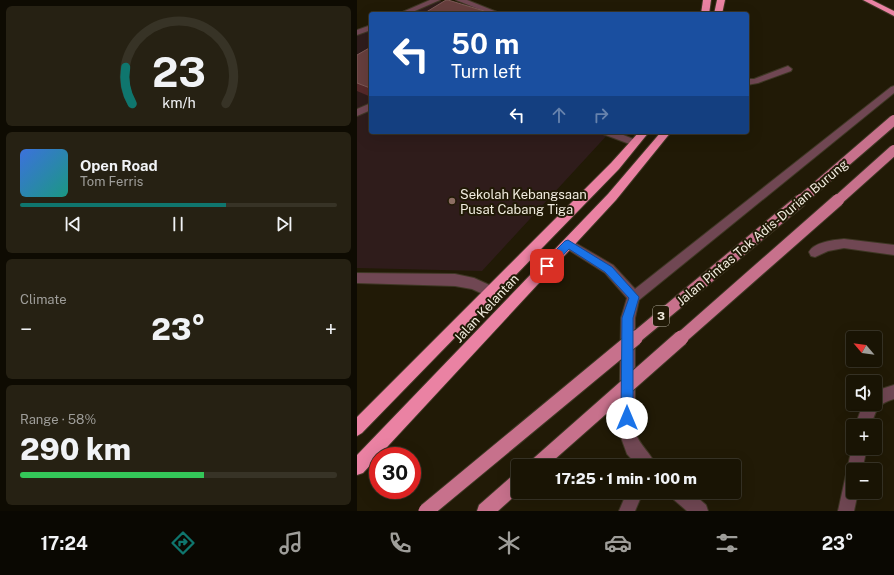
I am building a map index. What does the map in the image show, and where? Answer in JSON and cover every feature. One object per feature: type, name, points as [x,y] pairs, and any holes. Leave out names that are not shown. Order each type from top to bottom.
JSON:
[{"type":"highway","points":[[705,12],[707,0]]},
{"type":"highway","points":[[718,12],[721,0]]},
{"type":"highway","points":[[867,0],[894,14]]},
{"type":"highway","name":"Jalan Kelantan","points":[[357,428],[615,166],[642,134]]},
{"type":"highway","name":"Jalan Kelantan","points":[[357,467],[612,197],[664,134]]},
{"type":"main road","name":"Jalan Pintas Tok Adis-Durian Burung","points":[[426,511],[769,227],[894,120]]},
{"type":"main road","name":"Jalan Pintas Tok Adis-Durian Burung","points":[[544,459],[894,150]]},
{"type":"main road","points":[[485,511],[511,488]]},
{"type":"street","points":[[407,12],[436,0]]},
{"type":"street","points":[[460,0],[493,12]]},
{"type":"street","points":[[357,32],[369,28]]},
{"type":"street","points":[[749,82],[788,69]]},
{"type":"street","points":[[642,459],[633,448],[627,432],[627,318],[634,297],[894,89]]},
{"type":"street","points":[[357,113],[369,107]]},
{"type":"street","points":[[611,134],[635,143]]},
{"type":"street","points":[[815,252],[824,246],[835,243],[848,243],[894,250]]},
{"type":"street","points":[[568,244],[609,269],[634,297]]},
{"type":"street","points":[[357,278],[455,280],[474,284],[492,292]]},
{"type":"street","points":[[882,395],[894,392]]},
{"type":"street","points":[[627,511],[632,499]]},
{"type":"street","points":[[686,499],[700,511]]},
{"type":"street","points":[[846,511],[848,499]]},
{"type":"shaded area","points":[[438,0],[469,12],[409,12]]},
{"type":"shaded area","name":"Sekolah Kebangsaan Pusat Cabang Tiga","points":[[369,28],[369,134],[608,134],[482,271],[357,268],[357,33]]},
{"type":"building","points":[[446,0],[484,11],[483,12],[426,12]]},
{"type":"building","points":[[369,48],[369,88],[357,83],[357,55]]},
{"type":"place","name":"Sekolah Kebangsaan Pusat Cabang Tiga","points":[[452,201]]},
{"type":"route","points":[[547,266],[568,244],[609,269],[634,297],[627,318],[627,418]]}]
